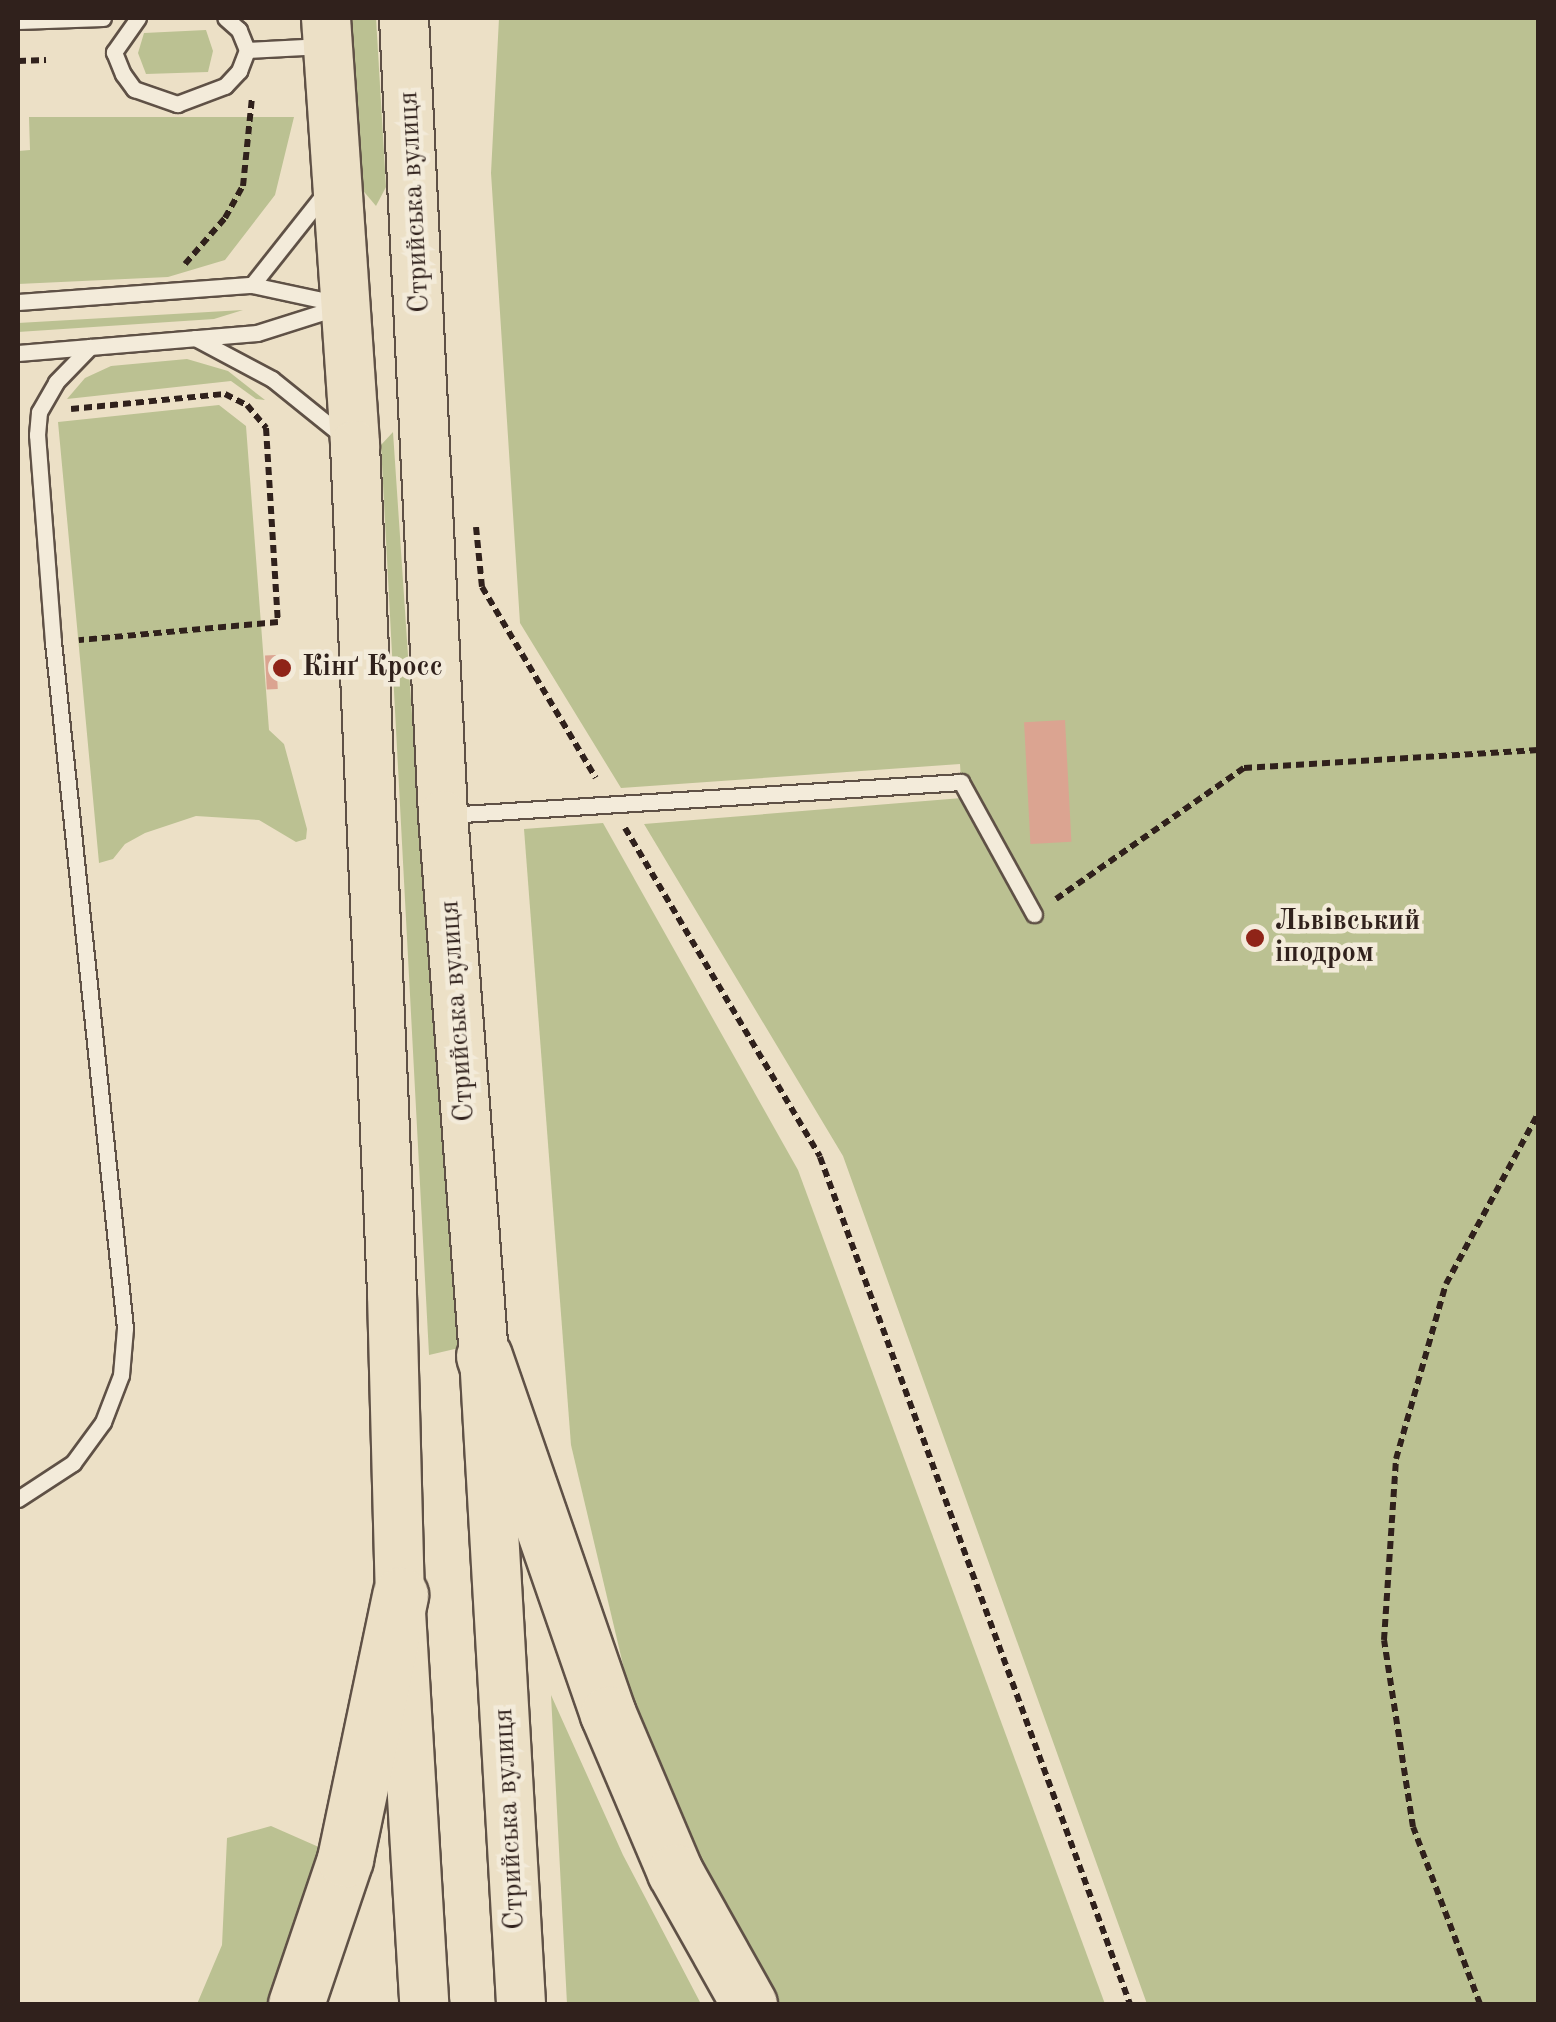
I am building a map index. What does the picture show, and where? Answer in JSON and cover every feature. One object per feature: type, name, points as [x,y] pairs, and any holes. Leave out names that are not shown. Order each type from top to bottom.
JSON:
[{"type":"highway","points":[[484,1356],[608,1714],[674,1872],[749,2004]]},
{"type":"highway","points":[[296,2004],[344,1860],[400,1595]]},
{"type":"main road","name":"Стрийська вулиця","points":[[404,18],[444,815],[484,1356],[520,2004]]},
{"type":"main road","points":[[326,32],[355,446],[386,1137],[400,1595],[424,2004]]},
{"type":"main road","points":[[345,305],[421,302]]},
{"type":"lane","points":[[18,21],[102,18]]},
{"type":"lane","points":[[138,18],[114,52],[134,89],[177,104],[226,86],[252,49],[326,32]]},
{"type":"lane","points":[[225,18],[252,49]]},
{"type":"lane","points":[[252,285],[336,178]]},
{"type":"lane","points":[[18,302],[252,285],[345,305]]},
{"type":"lane","points":[[18,352],[257,333],[345,305]]},
{"type":"lane","points":[[195,338],[272,379],[355,446]]},
{"type":"lane","points":[[18,1499],[73,1464],[103,1422],[121,1375],[125,1328],[53,642],[39,412],[56,382],[90,346]]},
{"type":"lane","points":[[444,815],[961,782],[1034,914]]},
{"type":"path","points":[[181,268],[225,218],[244,186],[252,49]]},
{"type":"path","points":[[18,61],[46,60]]},
{"type":"path","points":[[53,642],[278,622],[266,428],[247,405],[224,394],[62,410]]},
{"type":"path","points":[[474,508],[482,587],[820,1157],[1130,2004]]},
{"type":"path","points":[[1034,914],[1244,768],[1538,750]]},
{"type":"path","points":[[1480,2004],[1412,1827],[1385,1622],[1396,1460],[1446,1284],[1538,1114]]},
{"type":"green space","points":[[350,18],[376,18],[386,187],[376,206],[360,187]]},
{"type":"green space","name":"Львівський іподром","points":[[499,18],[1538,18],[1538,2004],[1147,2004],[843,1156],[644,824],[962,798],[960,764],[621,788],[520,623],[491,173]]},
{"type":"green space","points":[[206,30],[213,51],[208,72],[146,74],[138,53],[144,33]]},
{"type":"green space","points":[[29,117],[294,117],[275,195],[225,260],[168,277],[18,284],[18,151],[30,150]]},
{"type":"green space","points":[[243,310],[214,319],[18,332],[18,323]]},
{"type":"green space","points":[[187,359],[228,371],[265,400],[256,399],[231,381],[67,399],[85,378],[111,366]]},
{"type":"green space","points":[[219,405],[246,426],[269,730],[284,744],[307,829],[306,839],[296,842],[259,820],[196,816],[145,833],[125,844],[113,859],[99,863],[58,422]]},
{"type":"green space","points":[[393,432],[431,998],[439,1006],[459,1348],[429,1355],[381,445]]},
{"type":"green space","points":[[603,823],[798,1170],[1105,2004],[780,2004],[701,1872],[634,1711],[571,1445],[524,829]]},
{"type":"green space","points":[[551,1695],[623,1855],[701,2004],[567,2004]]},
{"type":"green space","points":[[271,1826],[321,1848],[267,2004],[197,2004],[222,1945],[227,1838]]},
{"type":"building","points":[[276,655],[278,689],[267,690],[265,656]]},
{"type":"building","points":[[1065,720],[1071,842],[1030,844],[1024,722]]},
{"type":"place","name":"Кінґ Кросс","points":[[282,668]]},
{"type":"place","name":"Львівський іподром","points":[[1255,938]]}]
